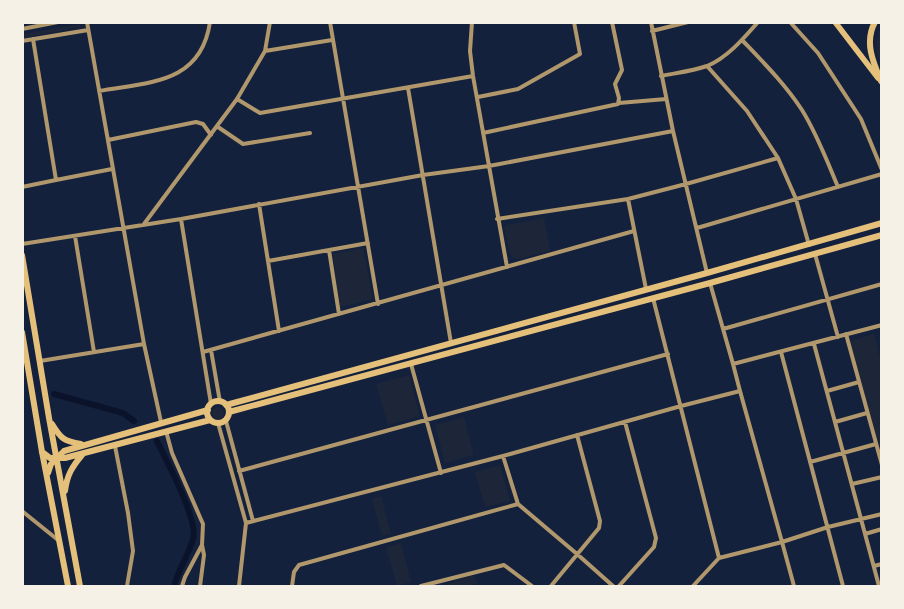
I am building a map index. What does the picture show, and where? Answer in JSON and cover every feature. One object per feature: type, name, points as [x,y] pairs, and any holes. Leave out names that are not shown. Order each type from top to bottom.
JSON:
[{"type":"highway","points":[[875,22],[870,36],[870,47],[881,82]]},
{"type":"highway","points":[[48,474],[51,464],[64,451],[82,444],[223,403],[646,290],[882,223]]},
{"type":"highway","points":[[229,412],[710,284],[882,235]]},
{"type":"highway","points":[[22,255],[49,418],[80,586]]},
{"type":"highway","points":[[22,332],[42,452],[48,474],[68,586]]},
{"type":"highway","points":[[223,403],[229,412]]},
{"type":"highway","points":[[210,407],[210,420]]},
{"type":"highway","points":[[42,452],[50,458],[82,455],[210,420],[218,424],[226,420],[229,412]]},
{"type":"highway","points":[[49,418],[59,436],[70,442],[82,444]]},
{"type":"highway","points":[[65,497],[70,469],[82,455]]},
{"type":"main road","points":[[835,22],[881,82]]},
{"type":"street","points":[[29,22],[30,28]]},
{"type":"street","points":[[22,29],[58,22]]},
{"type":"street","points":[[87,22],[144,344],[161,422]]},
{"type":"street","points":[[99,91],[162,80],[180,73],[197,57],[205,45],[210,22]]},
{"type":"street","points":[[144,224],[237,99],[265,51],[270,22]]},
{"type":"street","points":[[330,22],[378,304]]},
{"type":"street","points":[[472,22],[470,51],[473,76],[507,267]]},
{"type":"street","points":[[478,97],[518,89],[580,54],[574,22]]},
{"type":"street","points":[[612,22],[622,70],[615,84],[619,103]]},
{"type":"street","points":[[650,22],[673,131],[707,273]]},
{"type":"street","points":[[652,31],[688,22]]},
{"type":"street","points":[[661,76],[707,66],[720,59],[742,40],[758,22]]},
{"type":"street","points":[[790,22],[818,53],[861,119],[882,170]]},
{"type":"street","points":[[22,41],[88,30]]},
{"type":"street","points":[[33,39],[56,180]]},
{"type":"street","points":[[265,51],[332,40]]},
{"type":"street","points":[[742,40],[775,75],[802,111],[823,151],[838,187]]},
{"type":"street","points":[[707,66],[747,111],[778,158],[796,199],[809,245]]},
{"type":"street","points":[[237,99],[260,113],[473,76]]},
{"type":"street","points":[[408,88],[452,342]]},
{"type":"street","points":[[484,133],[619,103],[666,99]]},
{"type":"street","points":[[108,140],[196,122],[203,124],[211,135]]},
{"type":"street","points":[[218,127],[242,144],[310,133]]},
{"type":"street","points":[[22,244],[181,219],[423,175],[489,166],[673,131]]},
{"type":"street","points":[[498,219],[628,199],[778,158]]},
{"type":"street","points":[[22,186],[112,169]]},
{"type":"street","points":[[696,228],[882,174]]},
{"type":"street","points":[[628,199],[646,290]]},
{"type":"street","points":[[259,204],[279,331]]},
{"type":"street","points":[[181,219],[210,407]]},
{"type":"street","points":[[203,352],[634,231]]},
{"type":"street","points":[[75,236],[94,352]]},
{"type":"street","points":[[268,261],[368,243]]},
{"type":"street","points":[[329,250],[339,314]]},
{"type":"street","points":[[815,254],[838,337]]},
{"type":"street","points":[[710,284],[794,586]]},
{"type":"street","points":[[723,329],[882,284]]},
{"type":"street","points":[[653,298],[719,558]]},
{"type":"street","points":[[733,364],[814,344],[882,324]]},
{"type":"street","points":[[846,334],[882,465]]},
{"type":"street","points":[[40,361],[144,344]]},
{"type":"street","points":[[814,344],[879,586]]},
{"type":"street","points":[[211,350],[223,403]]},
{"type":"street","points":[[781,352],[843,586]]},
{"type":"street","points":[[240,471],[668,354]]},
{"type":"street","points":[[412,364],[442,473]]},
{"type":"street","points":[[827,391],[859,382]]},
{"type":"street","points":[[246,523],[442,473],[740,391]]},
{"type":"street","points":[[835,422],[867,413]]},
{"type":"street","points":[[226,420],[253,521]]},
{"type":"street","points":[[619,586],[654,547],[656,538],[625,422]]},
{"type":"street","points":[[218,424],[246,523],[238,586]]},
{"type":"street","points":[[166,432],[172,453],[202,524],[204,555],[200,586]]},
{"type":"street","points":[[551,586],[599,528],[600,521],[577,435]]},
{"type":"street","points":[[810,462],[876,444]]},
{"type":"street","points":[[115,446],[133,551],[127,586]]},
{"type":"street","points":[[503,456],[518,504],[613,586]]},
{"type":"street","points":[[852,484],[882,477]]},
{"type":"street","points":[[292,586],[294,572],[299,565],[518,504]]},
{"type":"street","points":[[22,511],[60,541]]},
{"type":"street","points":[[693,586],[719,558],[882,514]]},
{"type":"street","points":[[865,534],[882,529]]},
{"type":"street","points":[[182,586],[202,545]]},
{"type":"street","points":[[874,566],[882,564]]},
{"type":"street","points":[[421,586],[504,565],[532,586]]},
{"type":"shaded area","points":[[80,24],[81,27],[23,38],[23,34]]},
{"type":"shaded area","points":[[882,27],[881,63],[876,45]]},
{"type":"shaded area","points":[[544,218],[550,251],[518,259],[513,258],[510,254],[504,227]]},
{"type":"shaded area","points":[[363,248],[373,299],[340,307],[333,254]]},
{"type":"shaded area","points":[[874,334],[881,361],[881,454],[850,341]]},
{"type":"shaded area","points":[[409,375],[420,416],[388,425],[376,384]]},
{"type":"shaded area","points":[[216,407],[220,407],[224,413],[220,419],[216,419],[212,415],[212,411]]},
{"type":"shaded area","points":[[464,417],[474,455],[445,463],[435,425]]},
{"type":"shaded area","points":[[500,465],[510,501],[485,507],[475,472]]},
{"type":"shaded area","points":[[381,496],[391,534],[382,536],[372,499]]},
{"type":"shaded area","points":[[401,543],[411,582],[397,586],[386,547]]},
{"type":"shaded area","points":[[474,575],[478,583],[470,586],[441,586]]},
{"type":"waterway","points":[[54,394],[123,413],[134,421]]},
{"type":"waterway","points":[[157,441],[181,490],[194,530],[191,545],[174,586]]}]
